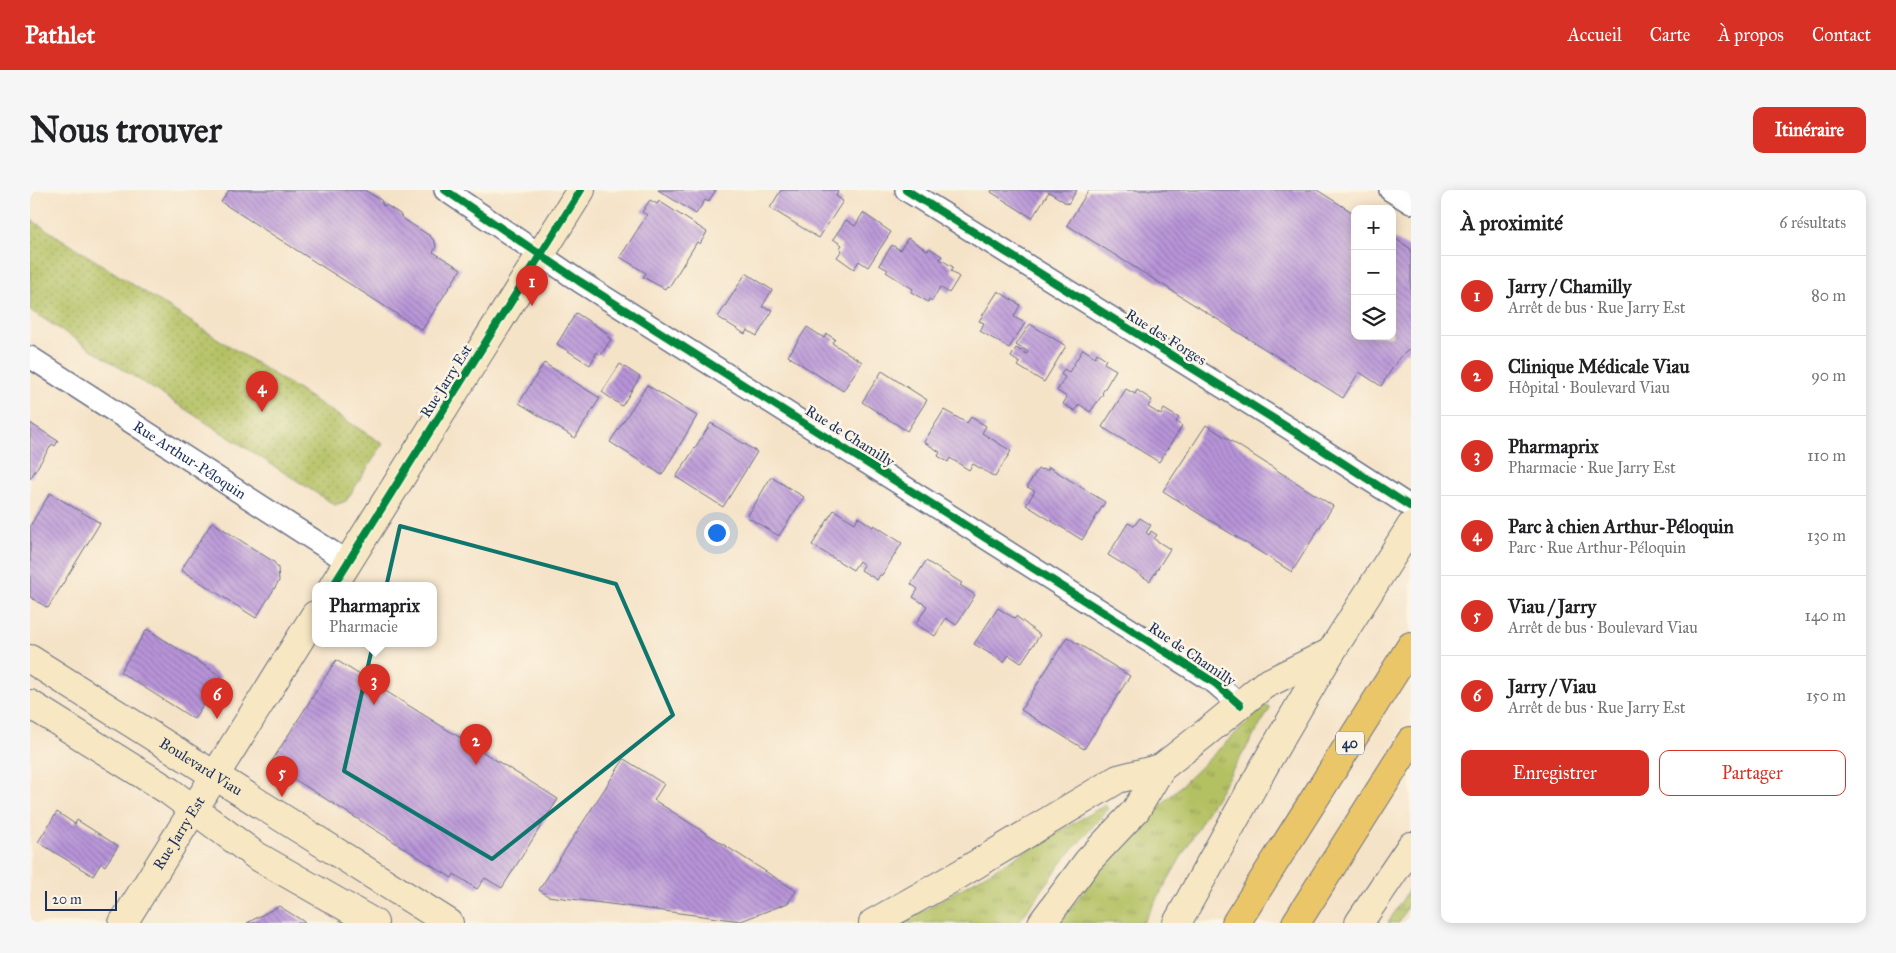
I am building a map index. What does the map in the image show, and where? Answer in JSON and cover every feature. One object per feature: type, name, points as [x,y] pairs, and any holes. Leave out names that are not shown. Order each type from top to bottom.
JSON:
[{"type":"highway","name":"40","points":[[1236,923],[1411,646]]},
{"type":"highway","points":[[1296,923],[1411,741]]},
{"type":"main road","name":"Rue Jarry Est","points":[[336,582],[582,190]]},
{"type":"main road","points":[[1177,923],[1266,763],[1331,652],[1411,526]]},
{"type":"main road","name":"Rue Jarry Est","points":[[123,923],[312,620]]},
{"type":"main road","points":[[1042,923],[1088,861],[1136,810],[1160,768],[1264,685],[1331,652]]},
{"type":"main road","name":"Boulevard Viau","points":[[30,659],[449,923]]},
{"type":"main road","points":[[30,704],[193,808],[255,855],[374,923]]},
{"type":"main road","points":[[873,923],[960,874],[1118,779],[1160,768]]},
{"type":"main road","points":[[1359,923],[1411,846]]},
{"type":"street","name":"Rue de Chamilly","points":[[445,190],[539,256],[1215,683],[1240,705]]},
{"type":"street","name":"Rue des Forges","points":[[906,190],[1295,432],[1411,507]]},
{"type":"street","points":[[1390,190],[1411,203]]},
{"type":"street","name":"Rue Arthur-Péloquin","points":[[30,357],[348,562]]},
{"type":"highlighted area","points":[[400,526],[616,584],[673,715],[492,859],[344,771]]},
{"type":"green space","points":[[30,219],[383,444],[346,501],[335,505],[30,310]]},
{"type":"green space","points":[[1265,705],[1270,709],[1207,812],[1143,923],[1060,923],[1097,873],[1132,833]]},
{"type":"green space","points":[[1105,805],[1108,809],[1066,857],[1018,923],[902,923]]},
{"type":"green space","points":[[1411,886],[1411,899],[1399,923],[1388,923]]},
{"type":"building","points":[[229,190],[364,190],[381,200],[383,206],[386,205],[430,236],[435,242],[436,248],[433,252],[461,269],[422,330],[221,202]]},
{"type":"building","points":[[658,190],[716,190],[708,202],[705,200],[696,214]]},
{"type":"building","points":[[781,190],[836,190],[838,192],[836,196],[843,201],[819,238],[770,208]]},
{"type":"building","points":[[992,190],[1077,190],[1068,204],[1049,192],[1032,218],[991,192]]},
{"type":"building","points":[[1089,190],[1317,190],[1351,211],[1351,340],[1396,340],[1396,240],[1411,249],[1411,348],[1399,358],[1381,386],[1359,372],[1343,398],[1067,225]]},
{"type":"building","points":[[650,200],[657,204],[659,201],[707,232],[700,244],[697,242],[669,287],[667,286],[665,289],[643,277],[646,273],[620,257],[647,215],[642,212]]},
{"type":"building","points":[[863,213],[891,232],[868,267],[859,261],[854,269],[837,257],[842,250],[840,248],[842,245],[833,239],[846,220],[855,226]]},
{"type":"building","points":[[908,238],[928,251],[929,248],[942,256],[940,259],[953,267],[951,271],[959,277],[949,293],[940,287],[932,301],[929,299],[928,302],[911,292],[913,289],[886,272],[888,270],[879,265],[892,245],[900,250]]},
{"type":"building","points":[[746,273],[772,290],[762,307],[773,310],[757,336],[747,330],[745,334],[718,317]]},
{"type":"building","points":[[998,291],[1020,305],[1014,317],[1025,323],[1009,348],[980,331],[984,323],[979,321]]},
{"type":"building","points":[[576,313],[609,334],[608,337],[611,339],[601,355],[597,352],[590,365],[557,344]]},
{"type":"building","points":[[1030,324],[1066,346],[1044,382],[1018,366],[1020,363],[1011,357],[1016,348],[1027,354],[1028,352],[1016,345]]},
{"type":"building","points":[[807,327],[824,338],[827,334],[835,339],[832,343],[862,362],[843,391],[788,356]]},
{"type":"building","points":[[1083,349],[1095,357],[1097,353],[1106,359],[1104,363],[1116,370],[1103,394],[1090,412],[1079,404],[1075,411],[1063,404],[1067,397],[1057,391],[1065,377],[1061,374],[1064,369],[1069,372]]},
{"type":"building","points":[[544,363],[600,398],[575,438],[519,403]]},
{"type":"building","points":[[620,364],[640,377],[622,406],[602,392]]},
{"type":"building","points":[[882,371],[927,400],[907,431],[862,402]]},
{"type":"building","points":[[647,385],[697,416],[662,475],[610,442]]},
{"type":"building","points":[[1126,389],[1135,394],[1137,390],[1152,400],[1148,407],[1161,415],[1164,409],[1179,418],[1176,422],[1182,426],[1159,462],[1102,427]]},
{"type":"building","points":[[944,410],[967,423],[971,417],[986,426],[982,433],[1011,451],[995,477],[973,464],[969,470],[950,458],[948,462],[938,456],[940,452],[924,442]]},
{"type":"building","points":[[30,423],[58,441],[55,446],[52,444],[30,479]]},
{"type":"building","points":[[711,423],[757,452],[723,507],[676,477]]},
{"type":"building","points":[[1206,425],[1333,506],[1292,572],[1163,491]]},
{"type":"building","points":[[1049,467],[1105,502],[1082,540],[1026,505],[1035,491],[1027,487],[1038,469],[1048,470]]},
{"type":"building","points":[[771,477],[804,497],[779,536],[747,517]]},
{"type":"building","points":[[50,493],[100,523],[48,608],[30,597],[30,526]]},
{"type":"building","points":[[834,510],[855,523],[858,517],[902,543],[877,580],[861,570],[864,565],[859,561],[853,570],[812,545]]},
{"type":"building","points":[[1140,518],[1151,525],[1146,533],[1149,535],[1151,531],[1157,535],[1154,539],[1170,549],[1150,581],[1108,555],[1128,523],[1134,526]]},
{"type":"building","points":[[212,522],[274,562],[278,568],[279,581],[256,618],[181,570]]},
{"type":"building","points":[[926,561],[962,583],[960,585],[975,595],[956,625],[946,618],[935,636],[916,624],[927,606],[913,597],[918,589],[911,584]]},
{"type":"building","points":[[998,608],[1014,618],[1016,616],[1040,635],[1021,663],[1009,655],[1004,662],[974,644]]},
{"type":"building","points":[[147,629],[221,676],[194,719],[120,672]]},
{"type":"building","points":[[1067,637],[1130,676],[1084,749],[1021,710]]},
{"type":"building","points":[[336,660],[558,799],[502,888],[485,878],[477,889],[454,874],[452,878],[270,764]]},
{"type":"building","points":[[624,759],[664,784],[654,800],[796,891],[788,903],[741,921],[548,896],[539,890]]},
{"type":"building","points":[[57,812],[75,824],[77,820],[118,846],[105,866],[101,863],[93,876],[38,842]]},
{"type":"building","points":[[279,906],[306,923],[247,923]]},
{"type":"cycle path","points":[[445,190],[579,281],[1215,683],[1240,705]]},
{"type":"cycle path","points":[[336,582],[581,190]]},
{"type":"cycle path","points":[[906,190],[1295,432],[1411,507]]},
{"type":"place","name":"Jarry / Chamilly","points":[[532,306]]},
{"type":"place","name":"Parc à chien Arthur-Péloquin","points":[[262,412]]},
{"type":"place","name":"Pharmaprix","points":[[374,705]]},
{"type":"place","name":"Jarry / Viau","points":[[217,719]]},
{"type":"place","name":"Clinique Médicale Viau","points":[[476,765]]},
{"type":"place","name":"Viau / Jarry","points":[[282,797]]}]
